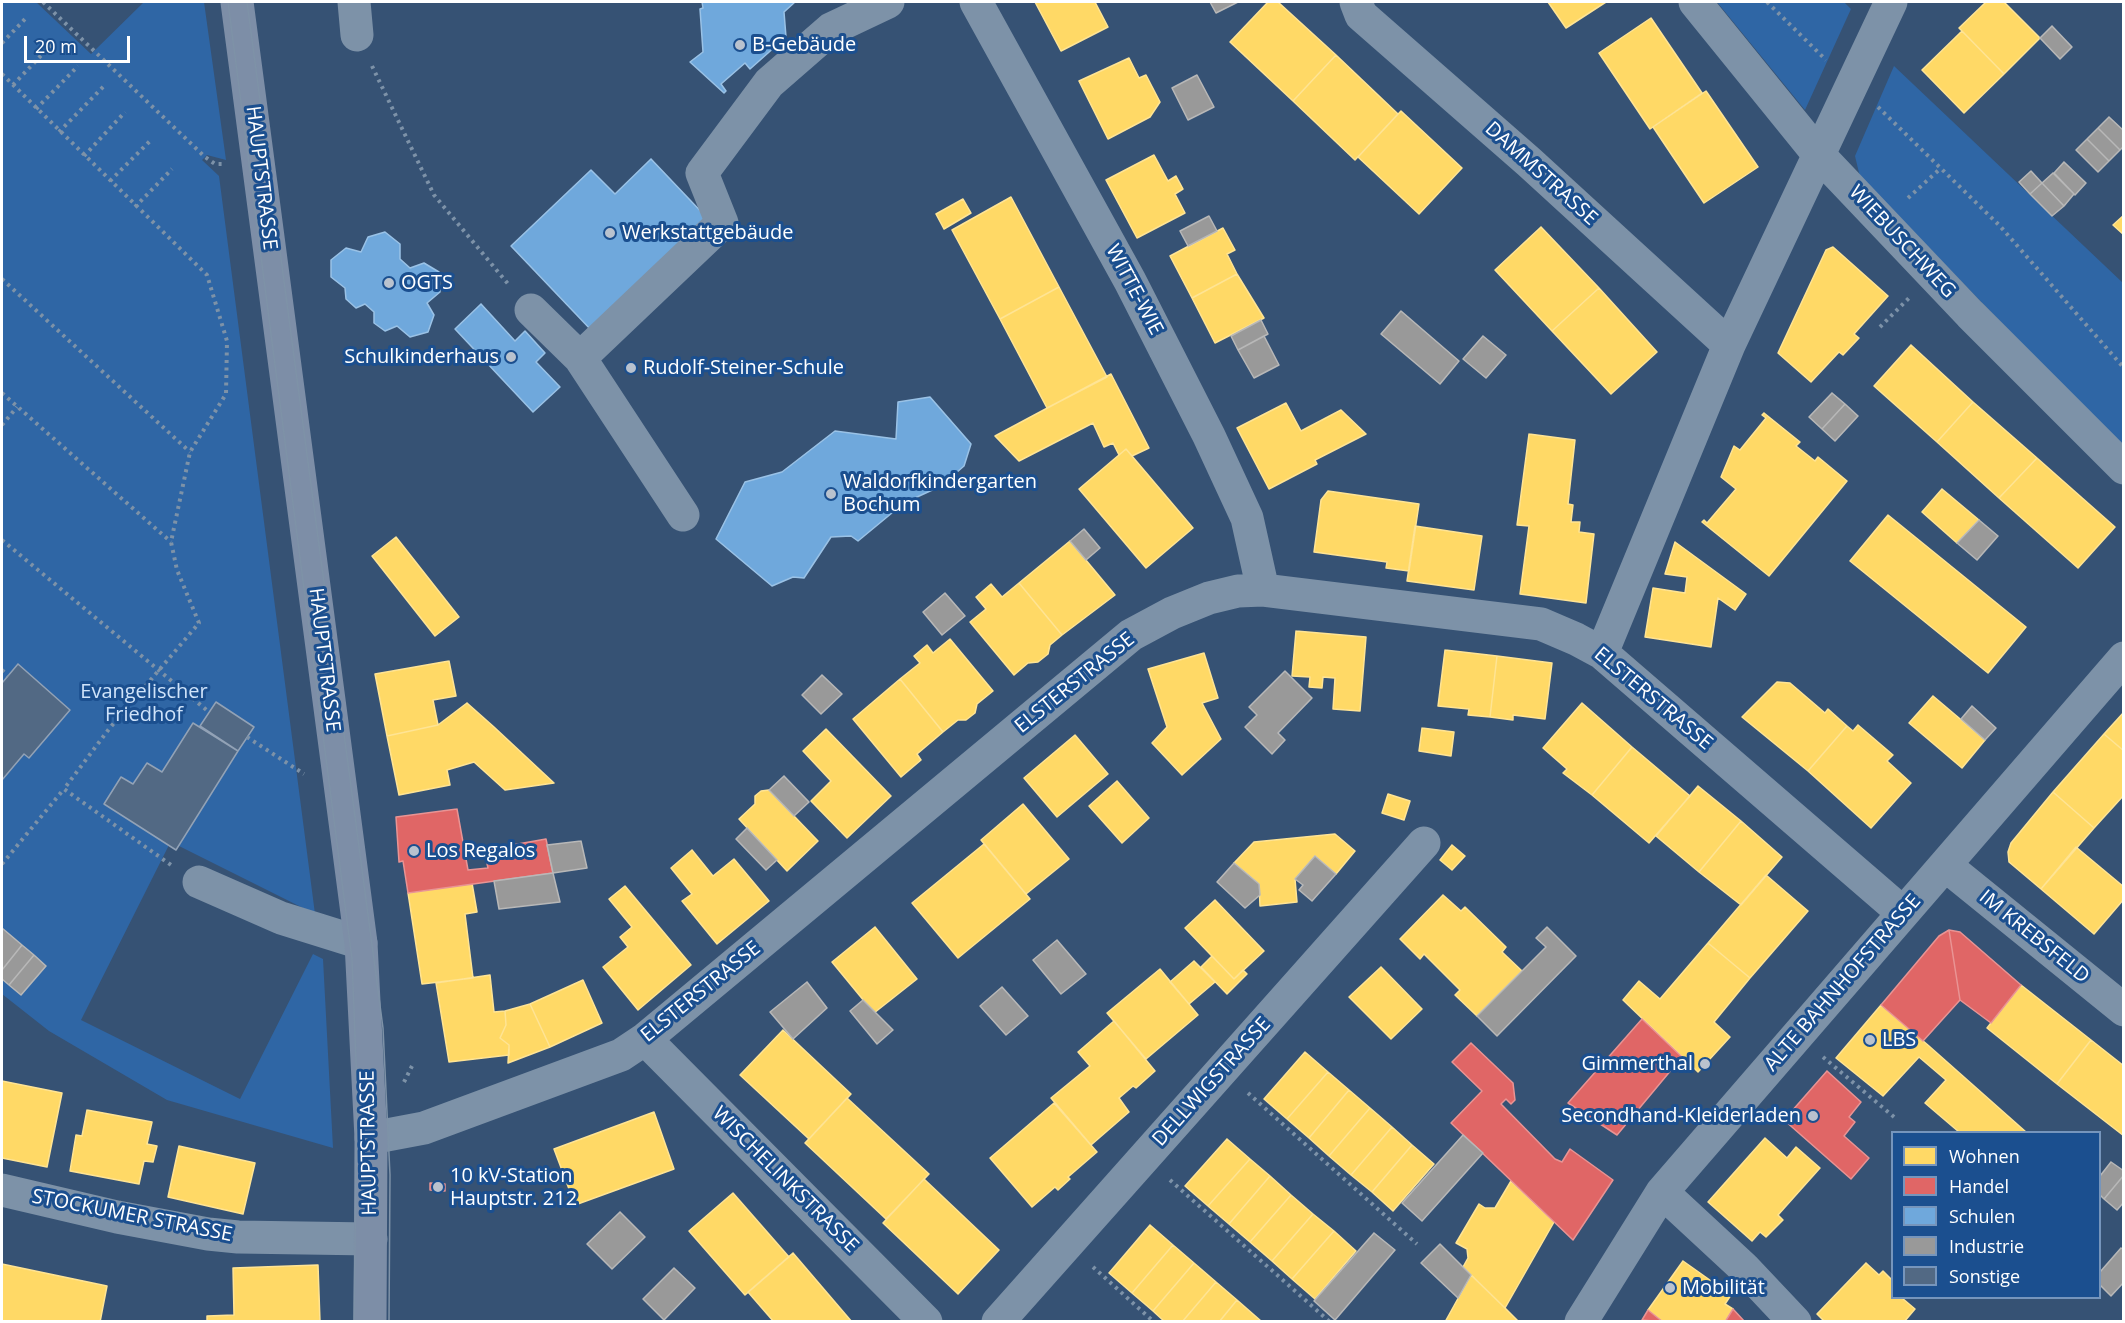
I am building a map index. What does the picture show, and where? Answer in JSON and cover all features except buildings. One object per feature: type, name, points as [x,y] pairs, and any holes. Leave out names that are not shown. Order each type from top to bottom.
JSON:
[{"type":"main road","name":"HAUPTSTRASSE","points":[[237,2],[361,943],[371,1138],[370,1322]]},
{"type":"street","points":[[354,2],[357,35]]},
{"type":"street","points":[[580,358],[722,223],[702,173],[770,83],[831,29],[888,2]]},
{"type":"street","name":"WITTE-WIE","points":[[976,2],[1130,281],[1209,436],[1247,518],[1263,590]]},
{"type":"street","name":"DAMMSTRASSE","points":[[1356,2],[1361,15],[1528,162],[1729,345]]},
{"type":"street","name":"WIEBUSCHWEG","points":[[1695,2],[1820,155],[1970,314],[2124,468]]},
{"type":"street","points":[[1602,653],[1729,345],[1854,85],[1891,2]]},
{"type":"street","points":[[531,310],[580,358],[683,515]]},
{"type":"street","name":"ELSTERSTRASSE","points":[[371,1138],[424,1128],[621,1055],[645,1039],[1131,635],[1172,613],[1209,598],[1238,591],[1263,590],[1541,624],[1602,653],[1903,913]]},
{"type":"street","name":"ALTE BAHNHOFSTRASSE","points":[[1581,1322],[1662,1192],[2124,658]]},
{"type":"street","name":"DELLWIGSTRASSE","points":[[999,1322],[1424,843]]},
{"type":"street","name":"IM KREBSFELD","points":[[1945,865],[2124,1010]]},
{"type":"street","points":[[199,882],[281,918],[361,943]]},
{"type":"street","name":"WISCHELINKSTRASSE","points":[[645,1039],[926,1322]]},
{"type":"street","name":"STOCKUMER STRASSE","points":[[2,1190],[117,1217],[208,1234],[238,1237],[371,1239]]},
{"type":"street","points":[[1662,1192],[1744,1268],[1796,1322]]},
{"type":"path","points":[[43,2],[205,157],[214,164],[234,165]]},
{"type":"path","points":[[1767,2],[2000,226],[2124,368]]},
{"type":"path","points":[[2,42],[26,18]]},
{"type":"path","points":[[357,35],[434,195],[531,310]]},
{"type":"path","points":[[12,85],[52,44]]},
{"type":"path","points":[[36,109],[78,66]]},
{"type":"path","points":[[2,74],[135,207],[207,275],[227,341],[226,394],[190,452],[171,542],[177,570],[199,623],[109,729],[64,789],[2,864]]},
{"type":"path","points":[[59,132],[104,86]]},
{"type":"path","points":[[84,156],[125,112]]},
{"type":"path","points":[[110,181],[152,139]]},
{"type":"path","points":[[1883,222],[1941,168]]},
{"type":"path","points":[[135,207],[172,169]]},
{"type":"path","points":[[2,279],[190,452]]},
{"type":"path","points":[[2,393],[171,542]]},
{"type":"path","points":[[2,425],[17,407]]},
{"type":"path","points":[[2,540],[209,712]]},
{"type":"path","points":[[2,670],[8,676]]},
{"type":"path","points":[[247,737],[312,779]]},
{"type":"path","points":[[64,789],[162,860],[199,882]]},
{"type":"path","points":[[1797,1035],[1894,1117]]},
{"type":"path","points":[[1222,1070],[1417,1244]]},
{"type":"path","points":[[1144,1158],[1330,1322]]},
{"type":"path","points":[[1068,1244],[1154,1322]]},
{"type":"green space","name":"Evangelischer Friedhof","points":[[2,2],[36,2],[91,54],[144,2],[204,2],[226,160],[207,155],[202,160],[219,176],[315,914],[179,846],[176,850],[169,845],[81,1020],[240,1099],[313,954],[323,959],[333,1148],[167,1100],[49,1031],[2,994]]},
{"type":"green space","points":[[1717,2],[1844,2],[1851,9],[1805,110]]},
{"type":"green space","points":[[1894,66],[2123,283],[2123,448],[1860,177],[1855,156]]},
{"type":"tram line","points":[[228,2],[352,959],[357,1088],[354,1322]]},
{"type":"tram line","points":[[247,2],[383,1028],[390,1175],[389,1322]]},
{"type":"place","name":"B-Gebäude","points":[[740,45]]},
{"type":"place","name":"Werkstattgebäude","points":[[610,233]]},
{"type":"place","name":"OGTS","points":[[389,283]]},
{"type":"place","name":"Schulkinderhaus","points":[[511,357]]},
{"type":"place","name":"Rudolf-Steiner-Schule","points":[[631,368]]},
{"type":"place","name":"Waldorfkindergarten Bochum","points":[[831,494]]},
{"type":"place","name":"Los Regalos","points":[[414,851]]},
{"type":"place","name":"LBS","points":[[1870,1040]]},
{"type":"place","name":"Gimmerthal","points":[[1705,1064]]},
{"type":"place","name":"Secondhand-Kleiderladen","points":[[1813,1116]]},
{"type":"place","name":"10 kV-Station Hauptstr. 212","points":[[438,1187]]},
{"type":"place","name":"Mobilität","points":[[1670,1288]]}]
